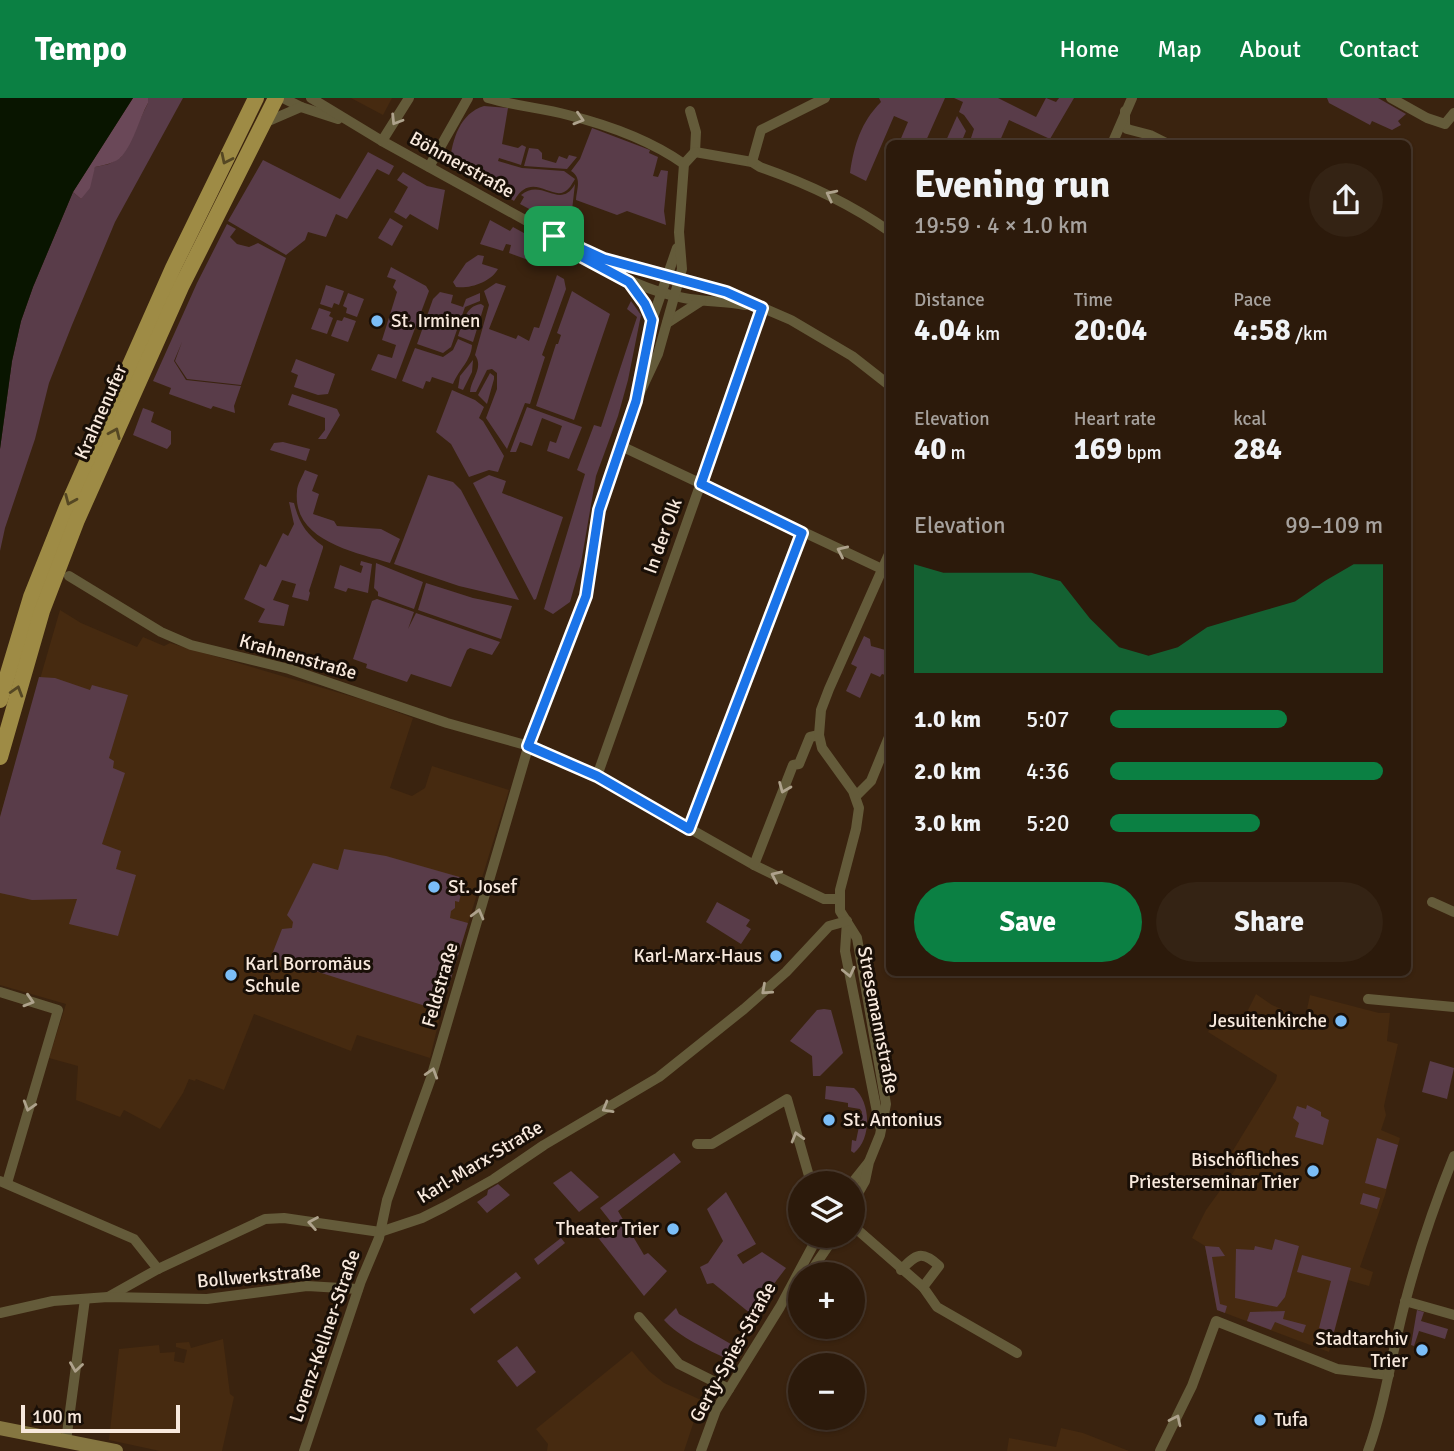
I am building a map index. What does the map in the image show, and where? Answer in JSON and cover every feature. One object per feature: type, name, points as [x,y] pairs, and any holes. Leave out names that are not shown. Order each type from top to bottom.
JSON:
[{"type":"main road","name":"Krahnenufer","points":[[0,700],[32,597],[67,507],[173,268],[256,98]]},
{"type":"main road","name":"Krahnenufer","points":[[0,757],[42,611],[78,520],[181,286],[276,98]]},
{"type":"main road","points":[[0,1428],[116,1451]]},
{"type":"street","name":"Böhmerstraße","points":[[283,98],[354,125]]},
{"type":"street","name":"Böhmerstraße","points":[[311,98],[382,141],[554,236],[604,259],[726,292],[791,320],[835,345],[886,382]]},
{"type":"street","points":[[382,141],[409,98]]},
{"type":"street","points":[[429,167],[468,98]]},
{"type":"street","points":[[488,98],[570,116],[616,131],[664,150],[684,164]]},
{"type":"street","points":[[752,162],[758,135],[764,128],[825,98]]},
{"type":"street","points":[[1113,140],[1132,98]]},
{"type":"street","points":[[1391,98],[1427,118],[1445,124],[1454,113]]},
{"type":"street","points":[[264,124],[301,107]]},
{"type":"street","points":[[636,401],[658,354],[680,280],[682,269],[679,245],[684,164],[695,152],[696,132],[690,111]]},
{"type":"street","points":[[1125,111],[1127,129],[1158,140]]},
{"type":"street","points":[[1114,140],[1139,132]]},
{"type":"street","points":[[695,152],[752,162],[810,185],[860,211],[886,229]]},
{"type":"street","name":"Böhmerstraße","points":[[554,236],[573,252],[629,282],[675,296],[762,308]]},
{"type":"street","points":[[636,401],[652,320],[679,245]]},
{"type":"street","points":[[629,282],[645,304],[652,320]]},
{"type":"street","points":[[666,323],[701,300]]},
{"type":"street","name":"In der Olk","points":[[597,776],[762,308]]},
{"type":"street","name":"Feldstraße","points":[[380,1232],[387,1200],[431,1078],[528,746],[581,612],[589,583],[599,510],[636,401]]},
{"type":"street","points":[[621,446],[882,569]]},
{"type":"street","points":[[689,829],[802,533]]},
{"type":"street","points":[[847,921],[840,911],[839,890],[858,821],[859,808],[856,796],[822,748],[819,721],[829,689],[886,560]]},
{"type":"street","name":"Krahnenstraße","points":[[69,576],[161,632],[191,645],[289,669],[447,723],[528,746],[597,776],[754,866],[824,899],[839,899]]},
{"type":"street","points":[[754,866],[793,765],[799,764],[810,737],[819,735]]},
{"type":"street","points":[[856,796],[871,781],[886,744]]},
{"type":"street","points":[[1432,902],[1454,912]]},
{"type":"street","name":"Karl-Marx-Straße","points":[[108,1297],[158,1269],[265,1219],[284,1218],[336,1228],[380,1232],[422,1218],[494,1179],[544,1145],[665,1073],[786,972],[829,926],[847,921]]},
{"type":"street","name":"Stresemannstraße","points":[[847,921],[845,951],[880,1127],[878,1143],[865,1181]]},
{"type":"street","points":[[0,992],[58,1010],[3,1182],[134,1240],[158,1269]]},
{"type":"street","points":[[1368,999],[1454,1007]]},
{"type":"street","points":[[697,1144],[712,1144],[787,1099],[808,1171]]},
{"type":"street","points":[[1368,1451],[1377,1426],[1405,1301],[1430,1214],[1454,1156]]},
{"type":"street","name":"Stresemannstraße","points":[[862,1171],[869,1163]]},
{"type":"street","name":"Lorenz-Kellner-Straße","points":[[304,1451],[380,1232]]},
{"type":"street","points":[[865,1237],[923,1287],[937,1307],[1017,1353]]},
{"type":"street","name":"Gerty-Spies-Straße","points":[[701,1451],[716,1410],[780,1307],[812,1248]]},
{"type":"street","points":[[901,1270],[911,1258],[917,1256],[925,1255],[932,1260],[939,1266],[923,1287]]},
{"type":"street","name":"Bollwerkstraße","points":[[162,1300],[207,1299],[307,1286],[358,1289]]},
{"type":"street","name":"Karl-Marx-Straße","points":[[0,1313],[53,1301],[108,1297],[162,1300]]},
{"type":"street","points":[[780,1307],[788,1298]]},
{"type":"street","points":[[66,1441],[85,1299]]},
{"type":"street","points":[[1405,1301],[1454,1315]]},
{"type":"street","points":[[639,1317],[679,1364],[729,1389]]},
{"type":"street","points":[[1160,1451],[1191,1389],[1216,1321],[1337,1368],[1389,1375]]},
{"type":"shaded area","points":[[0,98],[133,98],[73,192],[33,287],[21,321],[12,361],[0,449]]},
{"type":"shaded area","points":[[133,98],[148,98],[148,103],[130,144],[117,160],[95,167],[90,188],[81,199],[73,192]]},
{"type":"shaded area","points":[[148,98],[183,98],[115,222],[72,325],[49,383],[35,439],[0,551],[0,449],[12,361],[21,321],[73,192],[81,199],[95,167],[109,164],[121,157]]},
{"type":"shaded area","points":[[351,98],[392,98],[383,115]]},
{"type":"shaded area","points":[[879,98],[945,98],[926,140],[900,140],[908,122],[894,116],[866,181],[850,173],[860,134],[881,102]]},
{"type":"shaded area","points":[[954,98],[998,98],[1036,117],[1046,98],[1056,102],[1059,98],[1074,98],[1050,139],[1009,120],[1000,140],[970,140],[974,129],[959,112],[963,102]]},
{"type":"shaded area","points":[[1327,98],[1378,98],[1406,114],[1398,121],[1401,125],[1392,130],[1372,121],[1370,125],[1329,103]]},
{"type":"shaded area","points":[[484,106],[508,108],[502,144],[526,147],[521,165],[499,158],[498,161],[522,168],[564,171],[575,179],[567,190],[559,193],[527,188],[520,192],[514,201],[450,162],[455,136],[463,121]]},
{"type":"shaded area","points":[[957,116],[966,131],[962,140],[946,140]]},
{"type":"shaded area","points":[[592,128],[650,150],[649,153],[658,157],[653,176],[658,177],[661,170],[668,171],[664,211],[666,225],[627,211],[617,215],[576,200],[578,180],[571,171],[580,159]]},
{"type":"shaded area","points":[[529,148],[538,149],[542,153],[542,159],[556,163],[559,156],[567,159],[569,155],[577,157],[567,169],[524,166]]},
{"type":"shaded area","points":[[368,152],[394,166],[389,175],[377,169],[347,219],[336,214],[326,237],[308,232],[305,240],[286,255],[228,221],[263,160],[340,199]]},
{"type":"shaded area","points":[[403,172],[427,186],[445,190],[438,230],[410,214],[406,219],[394,212],[408,187],[397,180]]},
{"type":"shaded area","points":[[575,184],[572,210],[566,229],[520,204],[524,197],[521,195],[529,190],[563,195]]},
{"type":"shaded area","points":[[390,218],[403,226],[392,246],[378,238]]},
{"type":"shaded area","points":[[490,220],[510,231],[513,227],[554,253],[548,262],[534,257],[531,261],[509,253],[511,245],[506,244],[503,251],[480,244]]},
{"type":"shaded area","points":[[227,224],[236,229],[230,237],[237,244],[249,247],[258,243],[286,258],[241,385],[187,379],[175,361],[182,342],[174,361],[186,380],[241,386],[234,406],[235,413],[213,406],[211,409],[169,394],[171,388],[153,381]]},
{"type":"shaded area","points":[[478,255],[484,256],[482,264],[498,269],[495,274],[480,284],[456,287],[453,282],[466,263]]},
{"type":"shaded area","points":[[391,267],[426,286],[429,291],[396,379],[371,370],[378,354],[392,358],[396,345],[382,340],[397,292],[393,287],[396,280],[387,277]]},
{"type":"shaded area","points":[[557,275],[564,279],[566,289],[542,355],[545,357],[530,404],[525,403],[507,449],[486,418],[497,389],[497,373],[492,369],[487,370],[476,392],[470,392],[478,369],[475,355],[489,305],[484,291],[496,283],[506,286],[489,329],[516,339],[518,335],[529,341],[534,327],[539,328]]},
{"type":"shaded area","points":[[326,285],[344,291],[339,305],[334,303],[332,308],[320,304]]},
{"type":"shaded area","points":[[572,291],[610,314],[574,420],[536,406],[561,335],[557,333]]},
{"type":"shaded area","points":[[440,292],[453,295],[451,303],[463,307],[466,299],[480,293],[480,301],[465,307],[451,347],[443,353],[417,344],[433,299]]},
{"type":"shaded area","points":[[348,293],[364,299],[357,317],[346,313],[347,308],[343,306]]},
{"type":"shaded area","points":[[631,301],[641,315],[628,380],[596,476],[581,563],[570,602],[553,614],[544,609],[585,474],[577,470],[594,425],[601,427],[637,317],[627,309]]},
{"type":"shaded area","points":[[481,304],[484,306],[473,342],[458,336],[468,312]]},
{"type":"shaded area","points":[[319,308],[331,312],[329,316],[333,318],[327,334],[311,329]]},
{"type":"shaded area","points":[[344,317],[356,321],[348,342],[331,336],[337,320],[342,321]]},
{"type":"shaded area","points":[[458,339],[472,345],[469,356],[453,384],[432,377],[430,382],[426,381],[423,389],[402,381],[415,348],[443,357],[453,350]]},
{"type":"shaded area","points":[[296,359],[335,374],[328,394],[318,395],[294,387],[298,375],[291,372]]},
{"type":"shaded area","points":[[473,360],[472,372],[463,390],[458,388],[460,376]]},
{"type":"shaded area","points":[[490,373],[494,379],[487,404],[478,395]]},
{"type":"shaded area","points":[[452,390],[484,407],[479,418],[504,456],[498,472],[489,470],[469,477],[451,444],[436,432]]},
{"type":"shaded area","points":[[292,394],[337,409],[340,415],[326,439],[318,439],[325,430],[325,418],[288,405]]},
{"type":"shaded area","points":[[527,407],[582,427],[569,459],[547,451],[550,441],[556,443],[562,426],[542,418],[532,446],[520,442],[516,452],[510,452]]},
{"type":"shaded area","points":[[143,408],[154,412],[151,422],[171,431],[171,444],[167,449],[133,435]]},
{"type":"shaded area","points":[[283,442],[310,449],[306,461],[270,450],[274,443]]},
{"type":"shaded area","points":[[305,470],[318,475],[312,491],[319,494],[313,514],[334,521],[337,526],[381,529],[400,539],[390,563],[328,542],[304,522],[298,508],[297,491]]},
{"type":"shaded area","points":[[428,475],[453,482],[461,490],[519,600],[459,586],[394,564]]},
{"type":"shaded area","points":[[489,475],[506,481],[502,493],[563,517],[534,600],[473,483]]},
{"type":"shaded area","points":[[289,502],[294,503],[304,528],[323,548],[308,601],[292,597],[296,584],[282,580],[273,600],[289,605],[284,626],[261,623],[258,622],[265,609],[244,599],[260,564],[266,567],[283,533],[288,536],[294,524]]},
{"type":"shaded area","points":[[361,561],[372,564],[368,593],[348,588],[346,592],[334,588],[340,565],[361,573]]},
{"type":"shaded area","points":[[376,563],[423,582],[414,609],[378,596],[374,588]]},
{"type":"shaded area","points":[[426,583],[473,598],[512,606],[501,639],[418,610]]},
{"type":"shaded area","points":[[377,599],[414,612],[408,629],[416,613],[500,642],[492,655],[470,648],[467,650],[451,687],[411,674],[407,682],[366,668],[367,664],[353,659],[372,601]]},
{"type":"shaded area","points":[[60,610],[81,623],[137,647],[143,637],[164,646],[170,643],[367,701],[413,718],[390,788],[412,796],[425,788],[432,766],[509,790],[442,1008],[430,1058],[357,1035],[351,1051],[254,1014],[224,1090],[189,1079],[160,1129],[124,1110],[120,1117],[76,1100],[78,1066],[49,1058],[66,1004],[0,985],[0,817]]},
{"type":"shaded area","points":[[864,636],[870,639],[871,646],[886,650],[886,673],[880,677],[871,673],[860,698],[846,691],[857,667],[851,664]]},
{"type":"shaded area","points":[[39,677],[55,678],[90,690],[92,685],[128,695],[109,758],[114,761],[113,768],[125,773],[102,844],[121,851],[116,869],[136,875],[118,936],[69,924],[77,899],[32,900],[0,893],[0,817]]},
{"type":"shaded area","points":[[344,849],[386,856],[463,878],[459,885],[463,886],[459,902],[455,901],[450,918],[468,923],[442,1008],[438,1010],[271,957],[282,929],[292,928],[293,922],[287,915],[313,863],[338,870]]},
{"type":"shaded area","points":[[717,902],[750,920],[746,926],[751,929],[741,944],[706,922]]},
{"type":"shaded area","name":"Bischöfliches Priesterseminar Trier","points":[[1256,994],[1272,1005],[1305,1019],[1310,995],[1379,1013],[1390,1013],[1387,1041],[1398,1044],[1381,1130],[1400,1138],[1385,1195],[1360,1267],[1373,1272],[1369,1286],[1348,1280],[1329,1352],[1217,1310],[1205,1246],[1192,1238],[1206,1210],[1240,1163],[1229,1157],[1276,1080],[1277,1075],[1208,1032],[1217,1014],[1233,1025],[1238,1019],[1243,1020]]},
{"type":"shaded area","points":[[817,1010],[831,1010],[843,1053],[820,1076],[813,1076],[812,1056],[790,1041]]},
{"type":"shaded area","points":[[1430,1061],[1454,1068],[1447,1099],[1422,1092]]},
{"type":"shaded area","points":[[826,1086],[854,1088],[864,1102],[866,1130],[860,1147],[854,1153],[851,1151],[852,1140],[856,1141],[862,1112],[860,1109],[848,1107],[848,1103],[825,1099]]},
{"type":"shaded area","points":[[1307,1105],[1321,1112],[1321,1116],[1329,1120],[1323,1145],[1295,1137],[1299,1123],[1293,1118],[1297,1106],[1306,1109]]},
{"type":"shaded area","points":[[1377,1138],[1398,1145],[1386,1189],[1365,1183]]},
{"type":"shaded area","points":[[674,1153],[681,1162],[618,1211],[644,1255],[648,1253],[667,1271],[644,1296],[596,1235],[611,1222],[600,1208]]},
{"type":"shaded area","points":[[571,1171],[599,1197],[579,1212],[553,1183]]},
{"type":"shaded area","points":[[498,1184],[510,1195],[487,1213],[477,1202]]},
{"type":"shaded area","points":[[726,1192],[756,1244],[737,1255],[743,1264],[762,1252],[786,1268],[751,1314],[713,1283],[707,1284],[700,1267],[708,1263],[723,1241],[707,1209]]},
{"type":"shaded area","points":[[1363,1193],[1380,1198],[1377,1209],[1360,1204]]},
{"type":"shaded area","points":[[561,1238],[565,1243],[538,1265],[534,1259]]},
{"type":"shaded area","points":[[1275,1239],[1299,1246],[1285,1297],[1277,1307],[1235,1298],[1236,1249],[1254,1250],[1255,1246],[1272,1250]]},
{"type":"shaded area","points":[[1205,1246],[1219,1247],[1225,1256],[1212,1257],[1220,1304],[1227,1306],[1225,1313],[1217,1310]]},
{"type":"shaded area","points":[[1302,1255],[1351,1268],[1334,1332],[1319,1328],[1331,1281],[1297,1272]]},
{"type":"shaded area","points":[[516,1272],[521,1278],[474,1314],[470,1309]]},
{"type":"shaded area","points":[[676,1308],[679,1314],[736,1347],[729,1360],[694,1343],[670,1326],[664,1320]]},
{"type":"shaded area","points":[[1417,1310],[1424,1312],[1421,1321],[1448,1329],[1445,1339],[1419,1331],[1414,1346],[1411,1345]]},
{"type":"shaded area","points":[[1285,1311],[1283,1319],[1306,1325],[1303,1333],[1275,1322],[1271,1330],[1247,1321],[1250,1312]]},
{"type":"shaded area","points":[[223,1339],[230,1394],[234,1397],[222,1451],[160,1451],[109,1440],[119,1349],[159,1345],[160,1353],[175,1352],[174,1361],[184,1363],[187,1350],[176,1347],[176,1343],[189,1342],[191,1348]]},
{"type":"shaded area","points":[[517,1346],[536,1372],[517,1387],[497,1361]]},
{"type":"shaded area","points":[[632,1351],[649,1371],[664,1383],[701,1400],[684,1451],[547,1451],[548,1444],[536,1429]]},
{"type":"shaded area","points":[[1061,1428],[1083,1433],[1129,1451],[1007,1451],[1009,1438],[1056,1447]]},
{"type":"place","name":"St. Irminen","points":[[377,321]]},
{"type":"place","name":"St. Josef","points":[[434,887]]},
{"type":"place","name":"Karl-Marx-Haus","points":[[776,956]]},
{"type":"place","name":"Karl Borromäus Schule","points":[[231,975]]},
{"type":"place","name":"Jesuitenkirche","points":[[1341,1021]]},
{"type":"place","name":"St. Antonius","points":[[829,1120]]},
{"type":"place","name":"Bischöfliches Priesterseminar Trier","points":[[1313,1171]]},
{"type":"place","name":"Theater Trier","points":[[673,1229]]},
{"type":"place","name":"Stadtarchiv Trier","points":[[1422,1350]]},
{"type":"place","name":"Tufa","points":[[1260,1420]]},
{"type":"route","points":[[554,236],[627,267],[726,292],[762,308],[701,484],[802,533],[689,829],[597,776],[528,746],[586,596],[599,510],[636,401],[652,320],[645,304],[629,282],[573,252],[554,236]]}]
